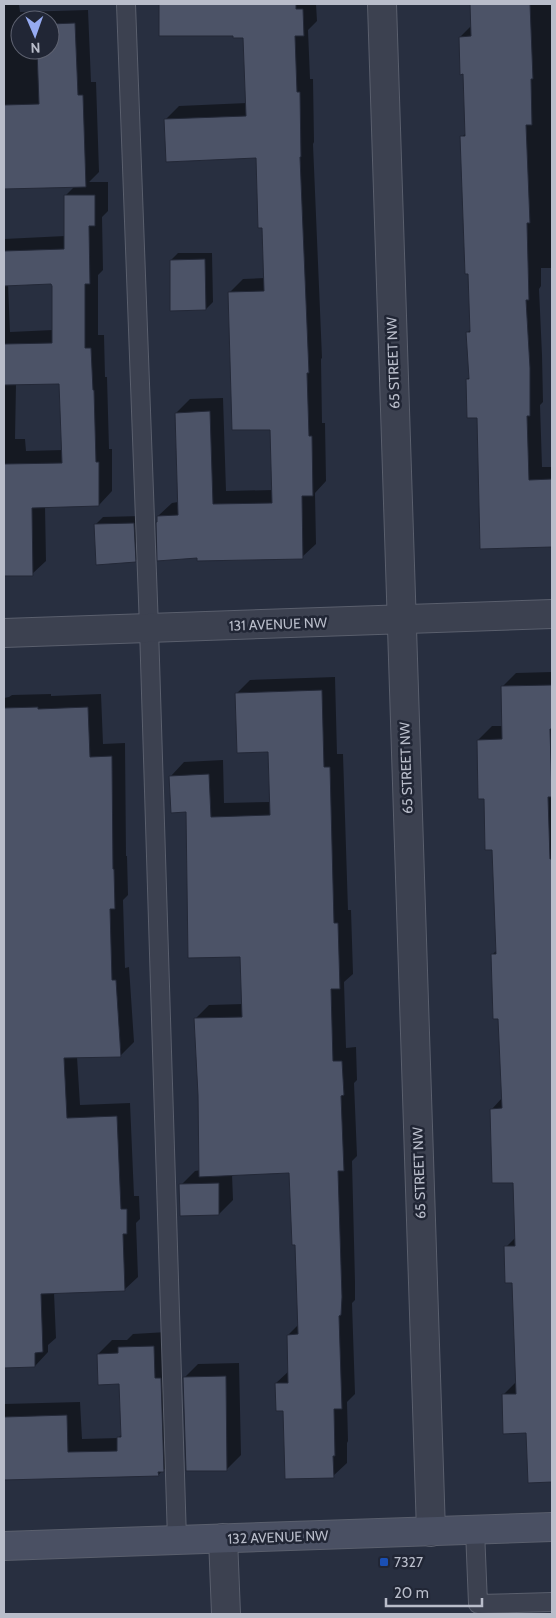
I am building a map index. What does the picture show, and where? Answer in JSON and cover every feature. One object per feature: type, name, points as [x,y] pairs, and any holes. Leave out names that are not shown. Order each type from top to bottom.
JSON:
[{"type":"street","name":"65 STREET NW","points":[[382,4],[431,1532]]},
{"type":"street","name":"131 AVENUE NW","points":[[4,633],[552,614]]},
{"type":"street","name":"132 AVENUE NW","points":[[4,1546],[552,1527]]},
{"type":"street","points":[[223,1538],[226,1614]]},
{"type":"lane","points":[[126,4],[148,628],[176,1540]]},
{"type":"lane","points":[[475,1530],[478,1609],[552,1602]]},
{"type":"building","points":[[159,4],[296,4],[296,9],[303,9],[304,36],[295,36],[297,92],[300,92],[300,157],[309,373],[307,373],[309,436],[312,436],[313,496],[302,496],[303,559],[197,561],[197,558],[157,561],[157,516],[178,515],[175,413],[210,411],[213,504],[272,503],[270,430],[232,430],[228,292],[264,291],[262,228],[258,228],[256,158],[166,162],[164,119],[246,116],[243,38],[233,38],[233,36],[159,36]]},
{"type":"building","points":[[470,4],[530,4],[533,79],[531,79],[532,125],[526,125],[530,223],[527,223],[529,300],[526,300],[530,368],[530,416],[527,416],[529,480],[552,479],[552,547],[480,549],[477,418],[467,418],[466,379],[469,379],[466,332],[470,332],[468,274],[465,274],[460,136],[465,136],[463,74],[460,75],[459,37],[471,36]]},
{"type":"building","points":[[75,23],[78,95],[83,95],[86,187],[4,189],[4,105],[39,104],[37,60],[60,60],[60,24]]},
{"type":"building","points":[[64,195],[95,195],[95,226],[89,226],[90,284],[85,284],[85,348],[91,348],[96,462],[99,462],[99,506],[32,508],[33,576],[4,576],[4,464],[62,463],[59,384],[4,385],[4,344],[52,343],[52,286],[51,284],[4,286],[4,251],[64,249]]},
{"type":"building","points":[[205,259],[206,310],[170,311],[170,260]]},
{"type":"building","points":[[134,523],[136,562],[96,565],[94,524]]},
{"type":"building","points":[[552,685],[552,729],[550,729],[552,797],[548,797],[550,859],[552,859],[552,1482],[528,1483],[526,1433],[503,1434],[502,1394],[516,1394],[512,1283],[505,1283],[504,1246],[515,1246],[513,1183],[492,1183],[490,1109],[502,1108],[498,1019],[493,1019],[491,954],[496,954],[492,850],[485,850],[484,799],[478,799],[477,740],[502,739],[501,686]]},
{"type":"building","points":[[322,690],[324,767],[330,767],[334,923],[338,923],[340,989],[331,989],[333,1061],[342,1061],[344,1095],[341,1096],[344,1171],[338,1171],[342,1297],[341,1315],[339,1316],[342,1409],[334,1409],[334,1478],[285,1479],[283,1411],[276,1411],[275,1383],[288,1383],[287,1335],[298,1334],[295,1245],[292,1245],[289,1173],[199,1177],[198,1095],[194,1018],[242,1017],[240,957],[188,958],[186,812],[171,813],[169,776],[209,774],[211,817],[270,815],[268,752],[237,753],[235,693]]},
{"type":"building","points":[[38,707],[38,709],[88,707],[90,757],[112,756],[115,909],[110,909],[112,980],[116,980],[121,1057],[64,1058],[67,1118],[117,1116],[121,1209],[127,1209],[127,1234],[123,1234],[125,1291],[41,1294],[43,1352],[35,1353],[35,1367],[4,1368],[4,708]]},
{"type":"building","points":[[219,1183],[219,1215],[180,1216],[179,1184]]},
{"type":"building","points":[[154,1346],[155,1378],[161,1378],[164,1472],[158,1472],[159,1476],[4,1480],[4,1417],[67,1415],[68,1452],[117,1451],[117,1437],[121,1437],[119,1384],[98,1385],[97,1354],[118,1353],[118,1347]]},
{"type":"building","points":[[226,1376],[227,1471],[186,1471],[183,1377]]},
{"type":"place","name":"7327","points":[[384,1562]]}]
